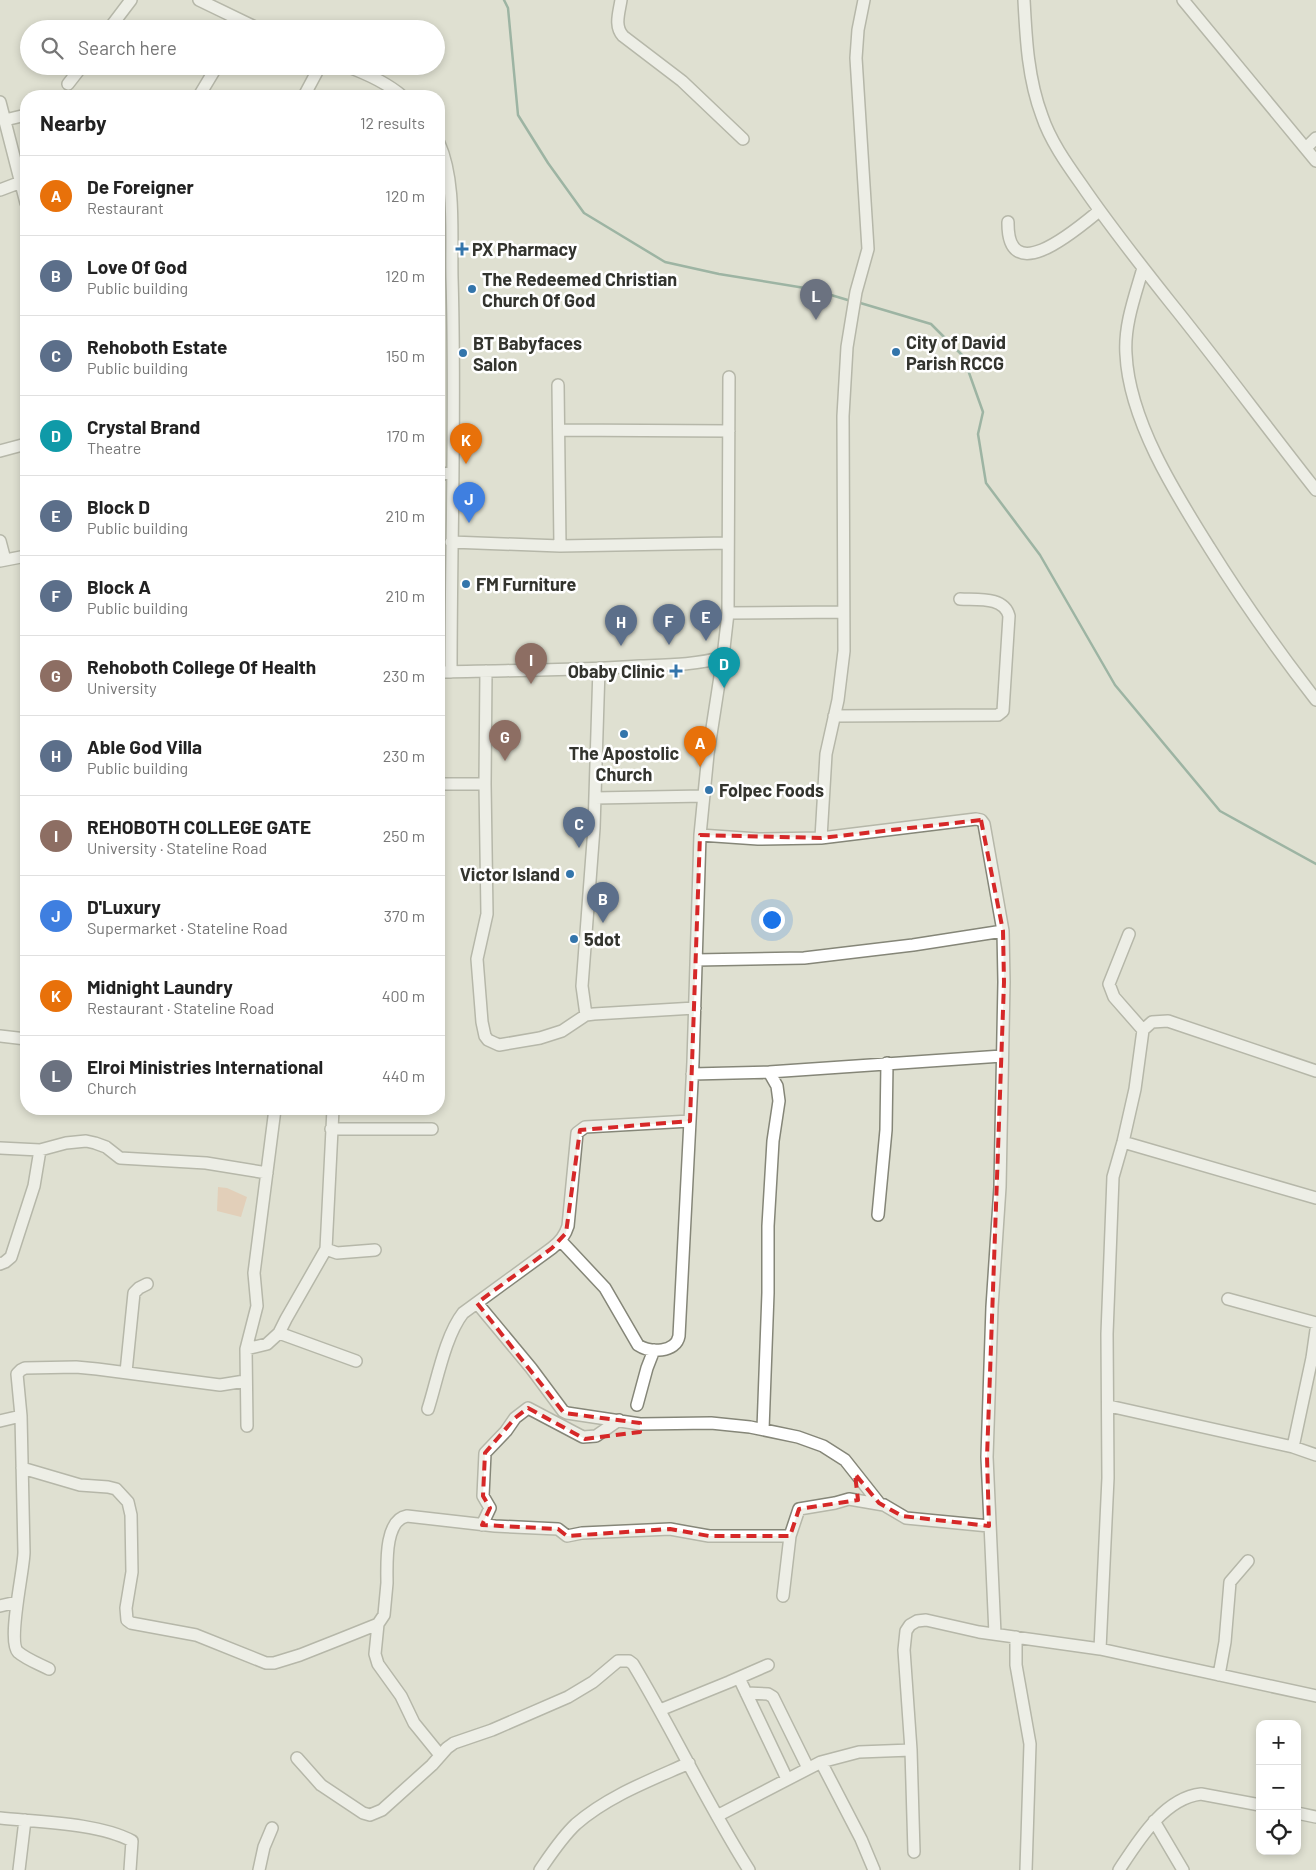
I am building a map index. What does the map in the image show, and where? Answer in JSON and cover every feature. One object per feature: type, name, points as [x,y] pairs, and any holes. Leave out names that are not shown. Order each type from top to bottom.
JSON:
[{"type":"street","points":[[117,20],[131,0]]},
{"type":"street","points":[[199,0],[233,20]]},
{"type":"street","points":[[622,0],[617,25],[618,30],[623,36],[682,81],[743,139]]},
{"type":"street","points":[[821,838],[826,754],[841,681],[844,651],[843,416],[846,347],[856,292],[866,260],[869,235],[856,58],[858,30],[864,0]]},
{"type":"street","points":[[1024,0],[1028,56],[1035,92],[1042,117],[1067,164],[1099,211],[1316,490]]},
{"type":"street","points":[[1183,0],[1316,161]]},
{"type":"street","points":[[68,84],[75,75]]},
{"type":"street","points":[[203,90],[212,75]]},
{"type":"street","points":[[307,90],[315,75]]},
{"type":"street","points":[[368,75],[394,90]]},
{"type":"street","points":[[0,102],[20,178]]},
{"type":"street","points":[[5,120],[20,116]]},
{"type":"street","points":[[1306,148],[1316,138]]},
{"type":"street","points":[[445,156],[450,186],[454,342],[451,672]]},
{"type":"street","points":[[0,190],[20,182]]},
{"type":"street","points":[[1008,222],[1008,240],[1026,254],[1050,247],[1099,211]]},
{"type":"street","points":[[1143,268],[1126,336],[1126,356],[1137,408],[1152,445],[1178,498],[1224,571],[1282,655],[1316,700]]},
{"type":"street","points":[[560,1241],[605,1288],[634,1341],[642,1348],[654,1350],[671,1348],[678,1341],[695,1008],[700,835],[708,754],[728,613],[730,377]]},
{"type":"street","points":[[558,385],[560,546]]},
{"type":"street","points":[[559,430],[729,431]]},
{"type":"street","points":[[0,451],[20,446]]},
{"type":"street","points":[[445,474],[452,473]]},
{"type":"street","points":[[0,541],[2,560],[20,557]]},
{"type":"street","points":[[451,542],[560,546],[728,543]]},
{"type":"street","points":[[834,716],[998,715],[1002,713],[1006,681],[1008,611],[997,602],[960,599]]},
{"type":"street","points":[[728,613],[843,612]]},
{"type":"street","points":[[445,672],[519,672],[681,664],[723,657]]},
{"type":"street","points":[[586,1016],[582,986],[595,798],[599,668]]},
{"type":"street","points":[[486,671],[485,784],[488,914],[478,959],[482,1022],[485,1036],[488,1040],[499,1045],[540,1038],[562,1031],[586,1016],[695,1008]]},
{"type":"street","points":[[445,784],[485,784]]},
{"type":"street","points":[[595,798],[704,796]]},
{"type":"street","points":[[700,835],[758,839],[821,838],[976,819],[981,820],[985,829],[1003,931],[1004,982],[1000,1187],[992,1317],[987,1456],[995,1634]]},
{"type":"street","points":[[696,960],[804,958],[904,946],[1003,931]]},
{"type":"street","points":[[1130,934],[1110,984],[1114,997],[1143,1030]]},
{"type":"street","points":[[1100,1649],[1108,1478],[1108,1324],[1113,1177],[1135,1089],[1143,1030],[1152,1022],[1168,1021],[1316,1071]]},
{"type":"street","points":[[0,1036],[20,1038]]},
{"type":"street","points":[[692,1074],[768,1072],[1002,1056]]},
{"type":"street","points":[[878,1214],[886,1130],[887,1063]]},
{"type":"street","points":[[763,1429],[768,1293],[768,1226],[773,1140],[779,1101],[777,1086],[768,1072]]},
{"type":"street","points":[[248,1426],[245,1381],[246,1349],[258,1306],[254,1273],[274,1115]]},
{"type":"street","points":[[246,1349],[267,1344],[280,1333],[286,1318],[326,1249],[332,1115]]},
{"type":"street","points":[[428,1409],[457,1320],[463,1313],[560,1241],[568,1226],[578,1133],[580,1130],[585,1127],[690,1121]]},
{"type":"street","points":[[331,1129],[432,1129]]},
{"type":"street","points":[[0,1148],[40,1150],[66,1143],[86,1141],[96,1142],[120,1158],[206,1163],[267,1173]]},
{"type":"street","points":[[1123,1142],[1316,1198]]},
{"type":"street","points":[[0,1264],[11,1257],[34,1186],[40,1150]]},
{"type":"street","points":[[326,1249],[338,1253],[375,1250]]},
{"type":"street","points":[[126,1372],[134,1293],[147,1284]]},
{"type":"street","points":[[1228,1299],[1316,1323]]},
{"type":"street","points":[[477,1303],[531,1368],[563,1411],[567,1413],[640,1424],[711,1423],[763,1429],[798,1437],[823,1446],[845,1460],[879,1503]]},
{"type":"street","points":[[1293,1447],[1316,1330]]},
{"type":"street","points":[[280,1333],[356,1361]]},
{"type":"street","points":[[637,1405],[646,1368],[654,1350]]},
{"type":"street","points":[[49,1669],[15,1648],[14,1628],[24,1568],[21,1416],[17,1374],[20,1370],[76,1367],[220,1385],[245,1381]]},
{"type":"street","points":[[1109,1406],[1293,1447],[1316,1455]]},
{"type":"street","points":[[482,1525],[490,1508],[483,1496],[485,1453],[521,1412],[528,1408],[583,1437],[596,1436],[618,1420]]},
{"type":"street","points":[[0,1421],[21,1416]]},
{"type":"street","points":[[22,1468],[80,1485],[116,1489],[128,1502],[131,1515],[132,1572],[125,1615],[131,1623],[196,1635],[266,1663],[274,1663],[300,1655],[378,1624]]},
{"type":"street","points":[[855,1474],[858,1500]]},
{"type":"street","points":[[783,1596],[790,1536],[800,1509],[835,1503],[848,1498],[879,1503],[906,1518],[989,1526]]},
{"type":"street","points":[[440,1755],[414,1723],[401,1696],[376,1660],[378,1624],[384,1615],[387,1558],[391,1532],[398,1520],[407,1516],[482,1525],[558,1528],[567,1536],[582,1533],[670,1529],[709,1536],[790,1536]]},
{"type":"street","points":[[1219,1675],[1225,1642],[1230,1582],[1248,1561]]},
{"type":"street","points":[[0,1606],[17,1602]]},
{"type":"street","points":[[914,1852],[911,1750],[904,1636],[910,1625],[917,1621],[926,1620],[995,1634],[1100,1649],[1316,1696]]},
{"type":"street","points":[[1016,1637],[1016,1665],[1030,1744],[1026,1870]]},
{"type":"street","points":[[297,1758],[321,1785],[370,1815],[382,1810],[391,1803],[454,1743],[492,1730],[568,1697],[593,1682],[618,1662],[623,1660],[629,1661],[634,1664],[660,1710],[746,1869]]},
{"type":"street","points":[[660,1710],[768,1665]]},
{"type":"street","points":[[739,1678],[787,1779]]},
{"type":"street","points":[[746,1693],[768,1694],[773,1697],[808,1768]]},
{"type":"street","points":[[717,1816],[821,1762],[859,1752],[911,1750]]},
{"type":"street","points":[[821,1762],[874,1870]]},
{"type":"street","points":[[540,1870],[558,1844],[577,1824],[605,1805],[642,1784],[689,1763]]},
{"type":"street","points":[[1119,1870],[1154,1821],[1192,1795],[1201,1794],[1256,1804]]},
{"type":"street","points":[[1301,1814],[1316,1817]]},
{"type":"street","points":[[0,1818],[100,1829],[125,1837],[132,1841],[130,1870]]},
{"type":"street","points":[[19,1870],[25,1820]]},
{"type":"street","points":[[1154,1821],[1183,1870]]},
{"type":"street","points":[[259,1870],[264,1848],[272,1828]]},
{"type":"highlighted area","points":[[981,820],[1003,931],[1004,982],[987,1457],[989,1526],[902,1516],[879,1503],[855,1474],[858,1500],[799,1509],[790,1536],[709,1536],[670,1529],[567,1536],[558,1529],[482,1525],[490,1508],[483,1496],[485,1453],[515,1418],[528,1408],[585,1439],[640,1432],[640,1423],[564,1413],[477,1303],[552,1248],[566,1233],[580,1130],[690,1121],[700,835],[821,838]]},
{"type":"shaded area","points":[[218,1187],[227,1188],[247,1197],[241,1217],[217,1211]]},
{"type":"waterway","points":[[504,0],[508,8],[518,115],[548,163],[584,213],[665,262],[719,274],[811,289],[851,301]]},
{"type":"waterway","points":[[857,302],[931,324],[963,356],[983,412],[978,434],[986,483],[1040,555],[1115,685],[1220,811],[1316,864]]},
{"type":"place","name":"PX Pharmacy","points":[[462,249]]},
{"type":"place","name":"The Redeemed Christian Church Of God","points":[[472,289]]},
{"type":"place","name":"Elroi Ministries International","points":[[816,320]]},
{"type":"place","name":"City of David Parish RCCG","points":[[896,352]]},
{"type":"place","name":"BT Babyfaces Salon","points":[[463,353]]},
{"type":"place","name":"Midnight Laundry","points":[[466,464]]},
{"type":"place","name":"D'Luxury","points":[[469,523]]},
{"type":"place","name":"FM Furniture","points":[[466,584]]},
{"type":"place","name":"Block D","points":[[706,641]]},
{"type":"place","name":"Block A","points":[[669,645]]},
{"type":"place","name":"Able God Villa","points":[[621,646]]},
{"type":"place","name":"Obaby Clinic","points":[[676,671]]},
{"type":"place","name":"REHOBOTH COLLEGE GATE","points":[[531,684]]},
{"type":"place","name":"Crystal Brand","points":[[724,688]]},
{"type":"place","name":"The Apostolic Church","points":[[624,734]]},
{"type":"place","name":"Rehoboth College Of Health","points":[[505,761]]},
{"type":"place","name":"De Foreigner","points":[[700,767]]},
{"type":"place","name":"Folpec Foods","points":[[709,790]]},
{"type":"place","name":"Rehoboth Estate","points":[[579,848]]},
{"type":"place","name":"Victor Island","points":[[570,874]]},
{"type":"place","name":"Love Of God","points":[[603,923]]},
{"type":"place","name":"5dot","points":[[574,939]]}]
